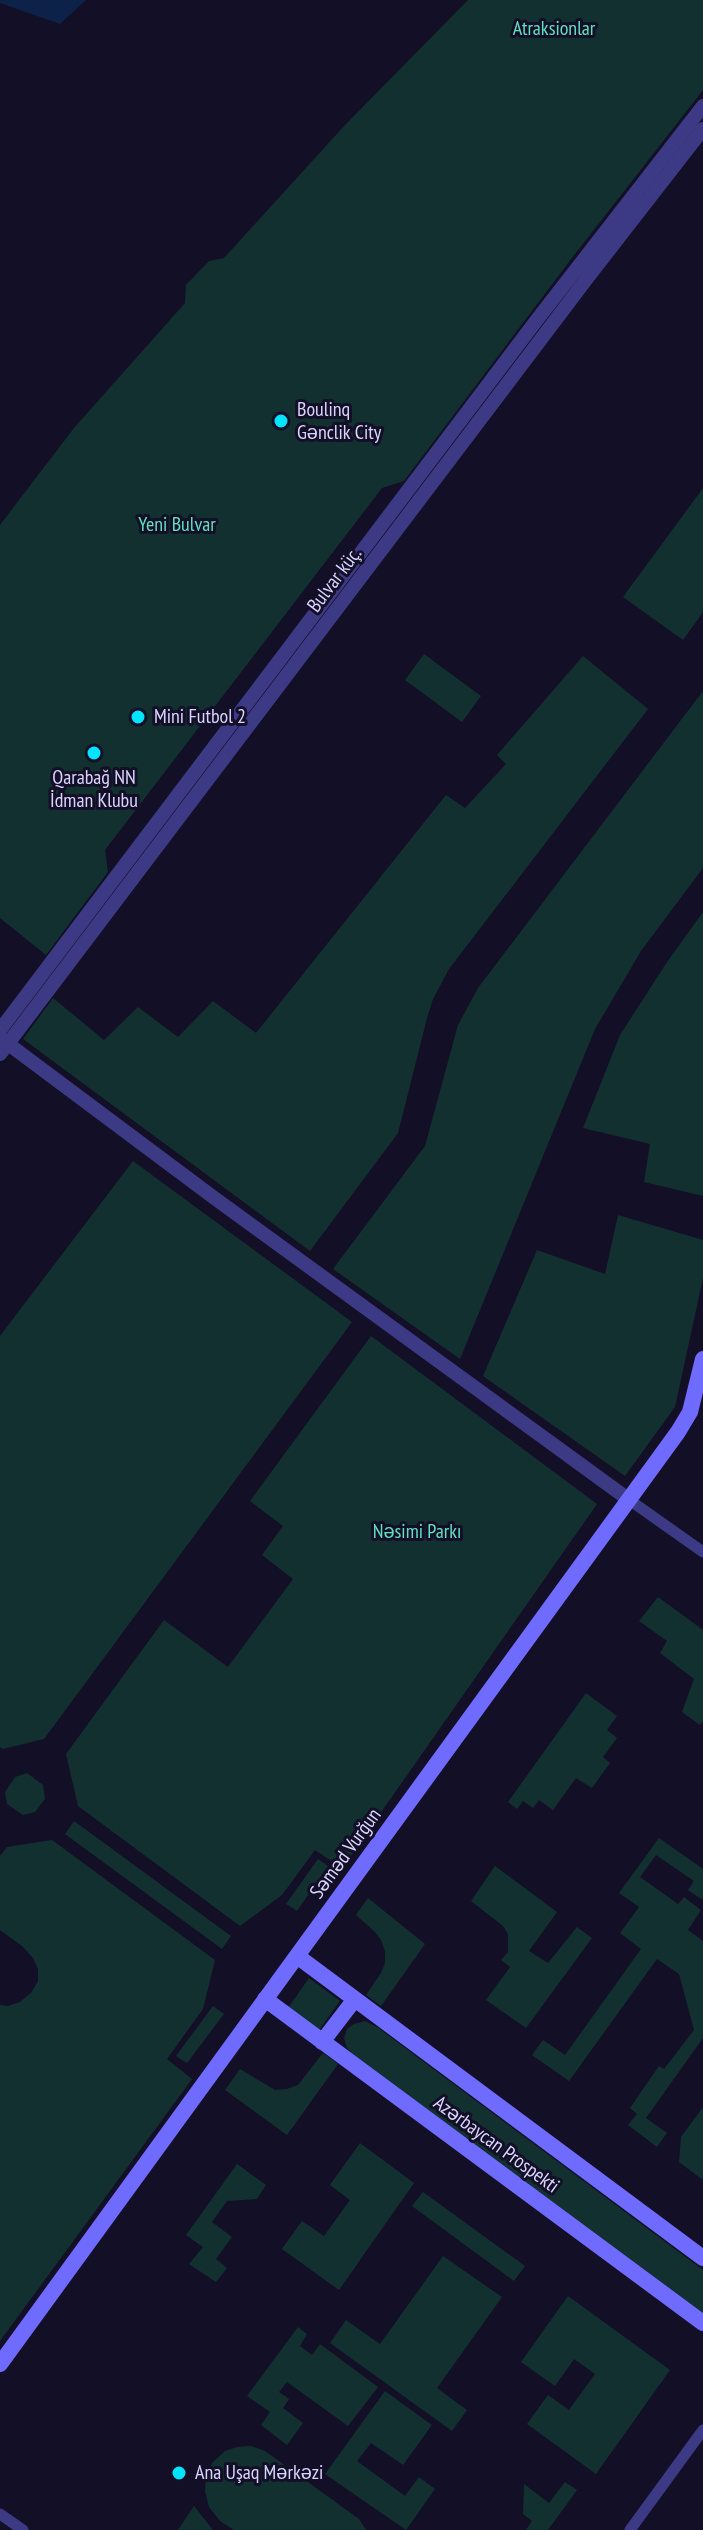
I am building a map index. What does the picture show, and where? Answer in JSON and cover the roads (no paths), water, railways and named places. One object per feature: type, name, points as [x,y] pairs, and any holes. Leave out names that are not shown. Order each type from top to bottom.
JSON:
[{"type":"main road","name":"Səməd Vurğun","points":[[0,2364],[685,1422],[703,1359]]},
{"type":"main road","name":"Azərbaycan Prospekti","points":[[297,1956],[703,2258]]},
{"type":"main road","name":"Azərbaycan Prospekti","points":[[265,1999],[703,2323]]},
{"type":"main road","points":[[322,2042],[355,1999]]},
{"type":"street","name":"Bulvar küç.","points":[[346,586],[545,309],[703,106]]},
{"type":"street","name":"Bulvar küç.","points":[[3,1046],[114,892],[346,586],[703,129]]},
{"type":"street","name":"Bulvar küç.","points":[[0,1030],[114,892]]},
{"type":"street","points":[[3,1046],[703,1552]]},
{"type":"street","points":[[630,2530],[703,2430]]},
{"type":"street","points":[[0,2514],[23,2530]]},
{"type":"water","points":[[0,0],[86,0],[60,24],[0,3]]},
{"type":"place","name":"Boulinq Gənclik City","points":[[281,421]]},
{"type":"place","name":"Mini Futbol 2","points":[[138,717]]},
{"type":"place","name":"Qarabağ NN İdman Klubu","points":[[94,753]]},
{"type":"place","name":"Ana Uşaq Mərkəzi","points":[[179,2473]]},
{"type":"park label","name":"Atraksionlar","points":[[554,29]]},
{"type":"park label","name":"Yeni Bulvar","points":[[177,525]]},
{"type":"park label","name":"Nəsimi Parkı","points":[[417,1532]]}]
